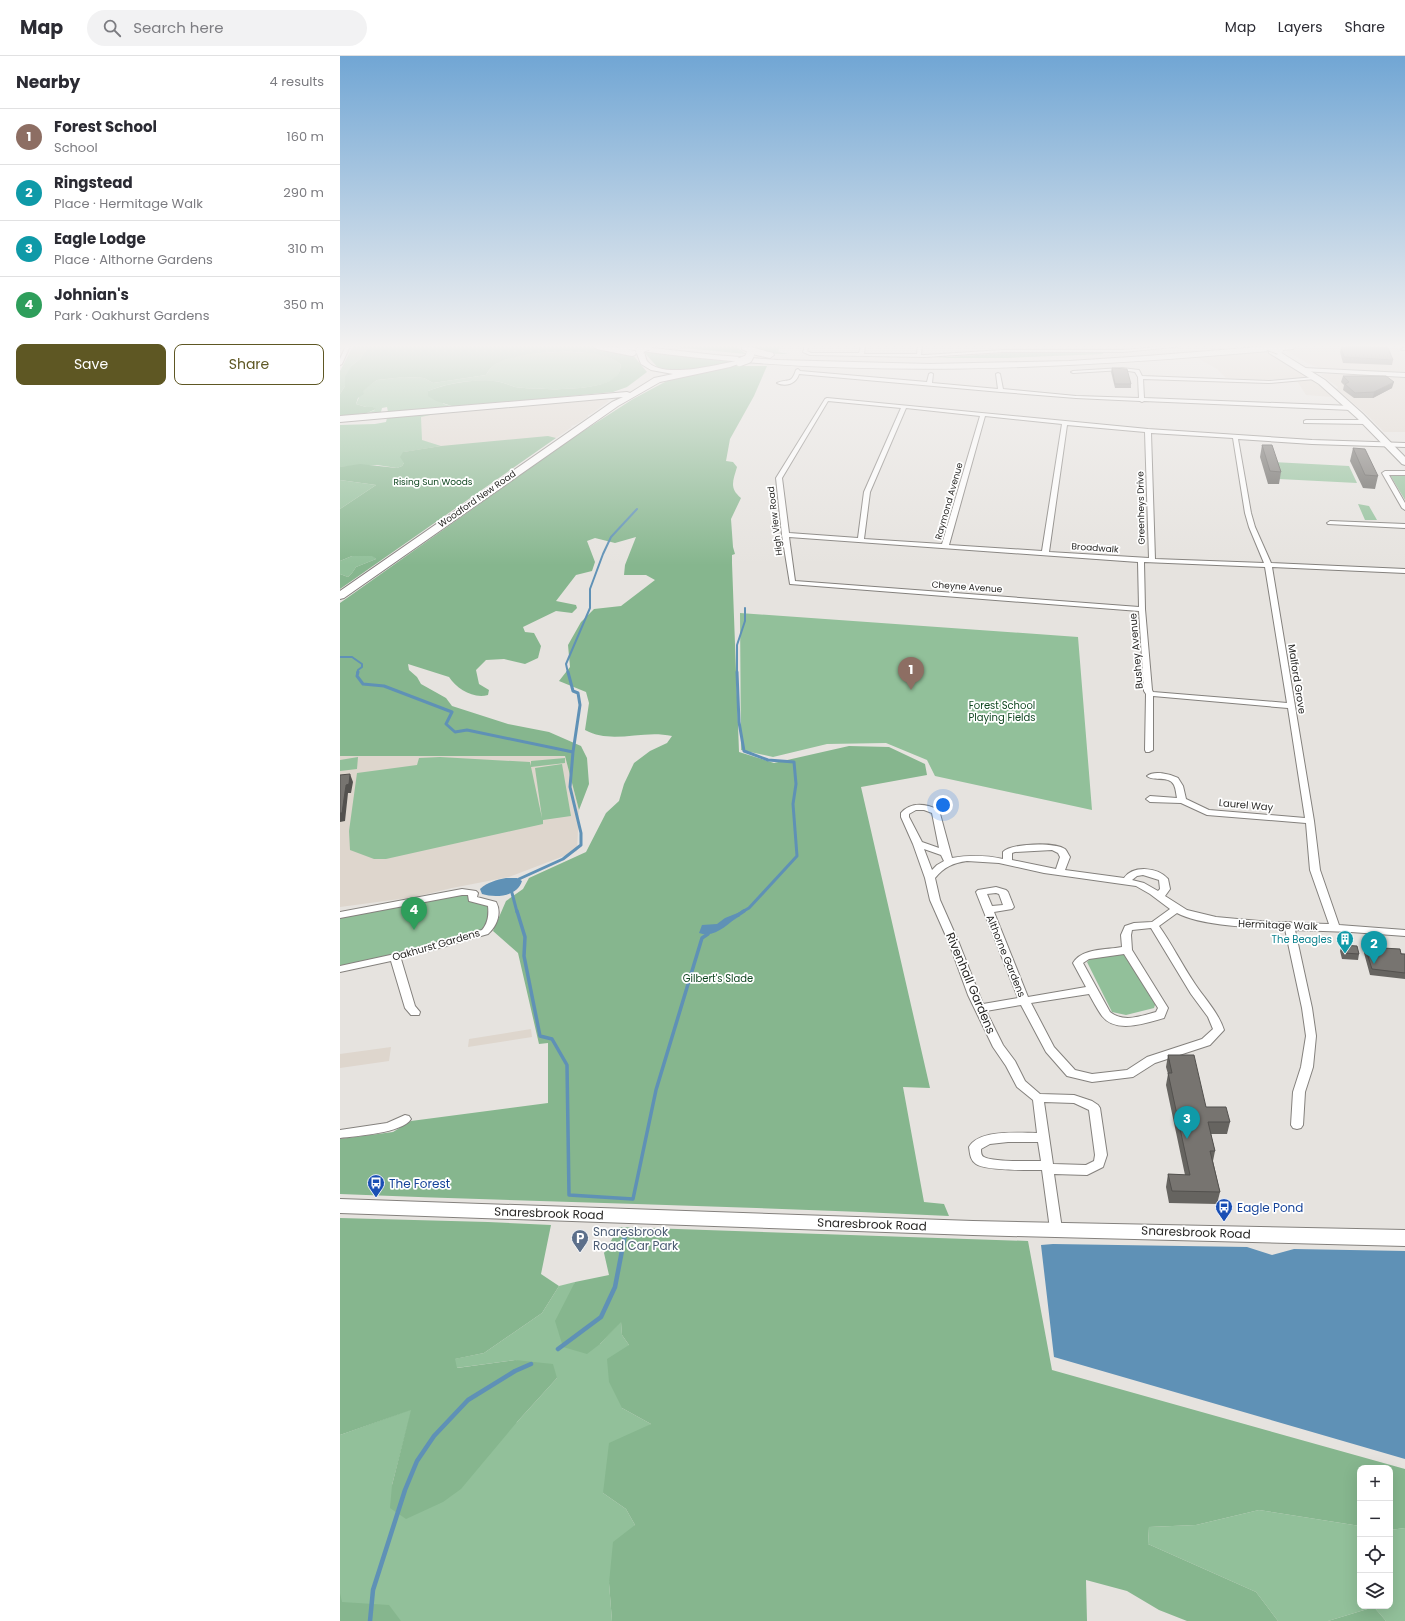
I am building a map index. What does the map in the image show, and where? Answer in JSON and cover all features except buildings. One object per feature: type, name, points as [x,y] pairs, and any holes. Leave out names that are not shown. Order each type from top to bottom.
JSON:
[{"type":"main road","name":"Woodford New Road","points":[[340,596],[591,419]]},
{"type":"main road","points":[[1363,419],[1405,462]]},
{"type":"street","name":"High View Road","points":[[792,583],[779,478],[814,419]]},
{"type":"street","points":[[861,540],[867,492],[898,419]]},
{"type":"street","name":"Raymond Avenue","points":[[946,546],[982,419]]},
{"type":"street","points":[[1024,419],[1148,431],[1235,437],[1312,442],[1405,445]]},
{"type":"street","points":[[1306,422],[1366,422]]},
{"type":"street","points":[[1045,554],[1065,423]]},
{"type":"street","name":"Greenheys Drive","points":[[1148,431],[1152,560]]},
{"type":"street","name":"Malford Grove","points":[[1235,437],[1248,513],[1252,527],[1268,565],[1310,822],[1315,870],[1335,927]]},
{"type":"street","points":[[1405,473],[1385,473],[1405,508]]},
{"type":"street","points":[[1330,523],[1405,526]]},
{"type":"street","name":"Broadwalk","points":[[785,535],[1141,560],[1405,571]]},
{"type":"street","name":"Bushey Avenue","points":[[1141,560],[1142,610],[1148,690],[1151,694],[1292,706]]},
{"type":"street","name":"Cheyne Avenue","points":[[792,583],[1142,610]]},
{"type":"street","points":[[1150,750],[1149,696],[1151,694]]},
{"type":"street","points":[[1152,776],[1177,780],[1183,801]]},
{"type":"street","name":"Laurel Way","points":[[1150,799],[1183,801],[1207,812],[1310,822]]},
{"type":"street","name":"Rivenhall Gardens","points":[[947,858],[936,812],[930,808],[918,807],[910,809],[905,813],[933,874],[935,900],[954,943],[973,995],[998,1046],[1011,1064],[1021,1084],[1038,1098]]},
{"type":"street","points":[[918,844],[947,858]]},
{"type":"street","points":[[1007,861],[1008,852],[1013,849],[1053,847],[1062,851],[1065,857],[1059,872]]},
{"type":"street","name":"Hermitage Walk","points":[[933,874],[947,858],[990,858],[1027,867],[1126,881],[1142,885],[1176,909],[1189,915],[1236,923],[1335,927],[1405,933]]},
{"type":"street","points":[[1126,881],[1129,876],[1137,873],[1147,872],[1157,875],[1163,879],[1165,889],[1159,896]]},
{"type":"street","name":"Oakhurst Gardens","points":[[340,915],[462,892],[473,893],[472,899],[493,904],[494,910],[492,924],[485,932],[394,957],[340,969]]},
{"type":"street","points":[[1127,950],[1087,956],[1081,958],[1078,963],[1106,1014],[1112,1020],[1128,1023],[1160,1015],[1163,1012],[1163,1008],[1127,950],[1126,935],[1128,928],[1134,926],[1154,925],[1176,909]]},
{"type":"street","name":"Althorne Gardens","points":[[988,910],[1025,1002],[1050,1049],[1071,1073],[1092,1078],[1129,1074],[1151,1060],[1206,1042],[1219,1030],[1215,1017],[1191,987],[1178,962],[1154,925]]},
{"type":"street","points":[[1289,925],[1307,1008],[1311,1036],[1307,1067],[1299,1092],[1297,1125]]},
{"type":"street","points":[[394,957],[410,1008],[415,1012]]},
{"type":"street","name":"Althorne Gardens","points":[[980,1008],[1025,1002],[1092,990]]},
{"type":"street","points":[[1044,1138],[991,1138],[977,1144],[974,1147],[980,1161],[993,1164],[1048,1167],[1087,1170],[1099,1164],[1101,1155],[1094,1108],[1086,1102],[1076,1098],[1038,1098],[1044,1138],[1048,1167],[1056,1229]]},
{"type":"street","points":[[340,1134],[389,1128],[405,1119]]},
{"type":"street","name":"Snaresbrook Road","points":[[340,1206],[1056,1229],[1405,1238]]},
{"type":"shaded area","points":[[402,419],[585,419],[571,426],[572,427],[556,438],[403,452]]},
{"type":"shaded area","points":[[1371,419],[1405,419],[1405,432],[1384,432]]},
{"type":"shaded area","points":[[340,756],[565,756],[579,810],[577,851],[509,877],[415,897],[340,907]]},
{"type":"shaded area","points":[[531,1029],[532,1037],[468,1047],[469,1039]]},
{"type":"shaded area","points":[[391,1047],[389,1061],[340,1068],[340,1054]]},
{"type":"green space","points":[[387,419],[421,419],[422,440],[441,446],[404,452],[404,463],[402,466],[397,468],[377,465],[340,467],[340,425],[375,424],[386,422]]},
{"type":"green space","name":"Gilbert's Slade","points":[[602,419],[741,419],[730,439],[726,461],[733,462],[737,467],[733,480],[733,487],[741,498],[731,519],[735,554],[732,555],[732,563],[739,752],[774,763],[849,746],[889,747],[925,764],[927,775],[861,787],[930,1088],[903,1087],[924,1202],[944,1204],[949,1216],[797,1209],[340,1194],[340,1139],[393,1132],[411,1121],[548,1103],[548,1043],[539,1044],[518,953],[493,931],[506,901],[523,889],[529,878],[586,852],[606,813],[619,801],[624,784],[634,763],[650,751],[667,743],[672,736],[650,734],[617,737],[596,734],[585,730],[589,703],[586,692],[559,681],[570,667],[568,645],[581,622],[594,609],[621,606],[655,580],[646,575],[624,575],[625,565],[636,537],[615,543],[595,538],[587,541],[595,562],[592,571],[576,575],[556,601],[576,605],[577,608],[572,613],[556,611],[523,627],[525,632],[534,633],[541,646],[538,658],[525,664],[504,659],[486,660],[476,670],[479,684],[489,690],[488,695],[477,696],[471,694],[461,689],[449,677],[408,664],[409,670],[417,677],[421,684],[446,698],[452,706],[508,724],[549,732],[581,746],[587,758],[589,784],[579,810],[565,756],[340,756],[340,603],[574,437]]},
{"type":"green space","name":"Rising Sun Woods","points":[[548,436],[556,438],[340,589],[340,574],[348,577],[356,567],[376,559],[372,556],[352,556],[340,561],[340,509],[376,485],[340,480],[340,467],[360,464],[397,468],[402,466],[404,463],[400,457],[403,452],[441,446]]},
{"type":"green space","points":[[1273,462],[1349,466],[1357,483],[1279,479]]},
{"type":"green space","points":[[1405,474],[1405,500],[1390,475]]},
{"type":"green space","points":[[340,480],[376,485],[340,509]]},
{"type":"green space","points":[[1358,504],[1369,506],[1377,520],[1365,520]]},
{"type":"green space","points":[[352,556],[373,556],[376,559],[356,567],[348,577],[340,574],[340,561]]},
{"type":"green space","name":"Forest School Playing Fields","points":[[740,613],[1078,637],[1092,810],[935,776],[927,760],[886,743],[827,744],[773,757],[741,750]]},
{"type":"green space","points":[[358,757],[357,769],[340,771],[340,760]]},
{"type":"green space","points":[[440,757],[530,762],[531,766],[531,761],[565,758],[565,763],[531,767],[542,818],[535,768],[562,764],[571,816],[543,820],[543,824],[386,859],[374,859],[350,850],[349,831],[357,773],[417,765],[419,758]]},
{"type":"green space","points":[[473,893],[472,899],[493,904],[489,928],[340,969],[340,915]]},
{"type":"green space","points":[[1114,954],[1124,955],[1156,1002],[1154,1008],[1126,1015],[1112,1012],[1087,962],[1091,958]]},
{"type":"green space","points":[[340,1218],[551,1225],[541,1274],[559,1286],[542,1313],[484,1353],[455,1359],[457,1368],[515,1360],[553,1364],[557,1378],[517,1422],[461,1489],[443,1502],[406,1519],[390,1508],[392,1485],[411,1410],[340,1435]]},
{"type":"green space","points":[[619,1227],[1028,1241],[1052,1370],[1391,1465],[1357,1465],[1357,1526],[1259,1510],[1196,1525],[1149,1527],[1148,1544],[1256,1592],[1278,1621],[1187,1621],[1159,1610],[1127,1591],[1086,1580],[1087,1621],[612,1621],[609,1583],[613,1542],[635,1525],[626,1509],[603,1493],[609,1443],[651,1424],[622,1408],[609,1382],[607,1359],[629,1345],[622,1335],[621,1322],[600,1344],[587,1354],[563,1347],[555,1321],[575,1282],[609,1275],[604,1253]]},
{"type":"green space","points":[[575,1282],[572,1292],[600,1344],[621,1321],[622,1335],[629,1345],[622,1408],[651,1424],[603,1493],[626,1509],[635,1525],[609,1583],[612,1621],[340,1621],[340,1435],[412,1409],[392,1485],[517,1422],[557,1378],[515,1360],[456,1368],[454,1359],[484,1353],[542,1313],[559,1286]]},
{"type":"green space","points":[[1393,1466],[1405,1469],[1405,1528],[1393,1530]]},
{"type":"green space","points":[[1259,1510],[1357,1526],[1357,1609],[1367,1609],[1328,1621],[1278,1621],[1256,1592],[1148,1544],[1149,1527],[1196,1525]]},
{"type":"green space","points":[[1405,1528],[1405,1621],[1386,1621],[1376,1609],[1393,1609],[1393,1530]]},
{"type":"green space","points":[[340,1593],[342,1602],[389,1605],[401,1621],[340,1621]]},
{"type":"green space","points":[[1367,1609],[1376,1609],[1386,1621],[1328,1621]]},
{"type":"water","points":[[506,878],[517,878],[522,881],[515,890],[505,895],[493,896],[482,894],[480,889],[486,885]]},
{"type":"water","points":[[740,912],[740,916],[716,932],[711,934],[699,933],[702,925],[717,924],[725,918]]},
{"type":"water","points":[[1041,1245],[1247,1247],[1272,1255],[1294,1249],[1405,1251],[1405,1459],[1054,1357]]},
{"type":"waterway","points":[[568,673],[566,664],[590,608],[590,589],[603,554],[611,537],[637,509]]},
{"type":"waterway","points":[[737,672],[737,645],[745,621],[745,608]]},
{"type":"waterway","points":[[340,657],[352,657],[362,664],[362,667],[357,673]]},
{"type":"waterway","points":[[358,672],[357,676],[363,684],[384,686],[452,712],[446,724],[455,732],[467,730],[573,752]]},
{"type":"waterway","points":[[568,672],[573,691],[578,693],[580,705],[573,752]]},
{"type":"waterway","points":[[737,672],[739,722],[744,751],[768,760],[794,762],[796,784],[793,804],[797,856],[749,908],[742,912]]},
{"type":"waterway","points":[[519,879],[563,859],[581,845],[581,833],[570,787],[573,752]]},
{"type":"waterway","points":[[512,893],[517,912]]},
{"type":"waterway","points":[[517,911],[525,937],[524,956],[540,1036],[552,1039],[567,1065],[569,1195],[633,1199],[656,1090],[702,938],[708,934]]},
{"type":"waterway","points":[[738,915],[744,911]]},
{"type":"waterway","points":[[558,1349],[601,1317],[615,1287],[625,1235]]},
{"type":"waterway","points":[[370,1621],[373,1590],[405,1490],[417,1461],[434,1436],[468,1400],[515,1371],[531,1364]]},
{"type":"place","name":"Forest School","points":[[911,690]]},
{"type":"place","name":"Johnian's","points":[[414,930]]},
{"type":"place","name":"The Beagles","points":[[1345,954]]},
{"type":"place","name":"Ringstead","points":[[1374,964]]},
{"type":"place","name":"Eagle Lodge","points":[[1187,1139]]},
{"type":"place","name":"The Forest","points":[[376,1198]]},
{"type":"place","name":"Eagle Pond","points":[[1224,1222]]},
{"type":"place","name":"Snaresbrook Road Car Park","points":[[580,1253]]}]
